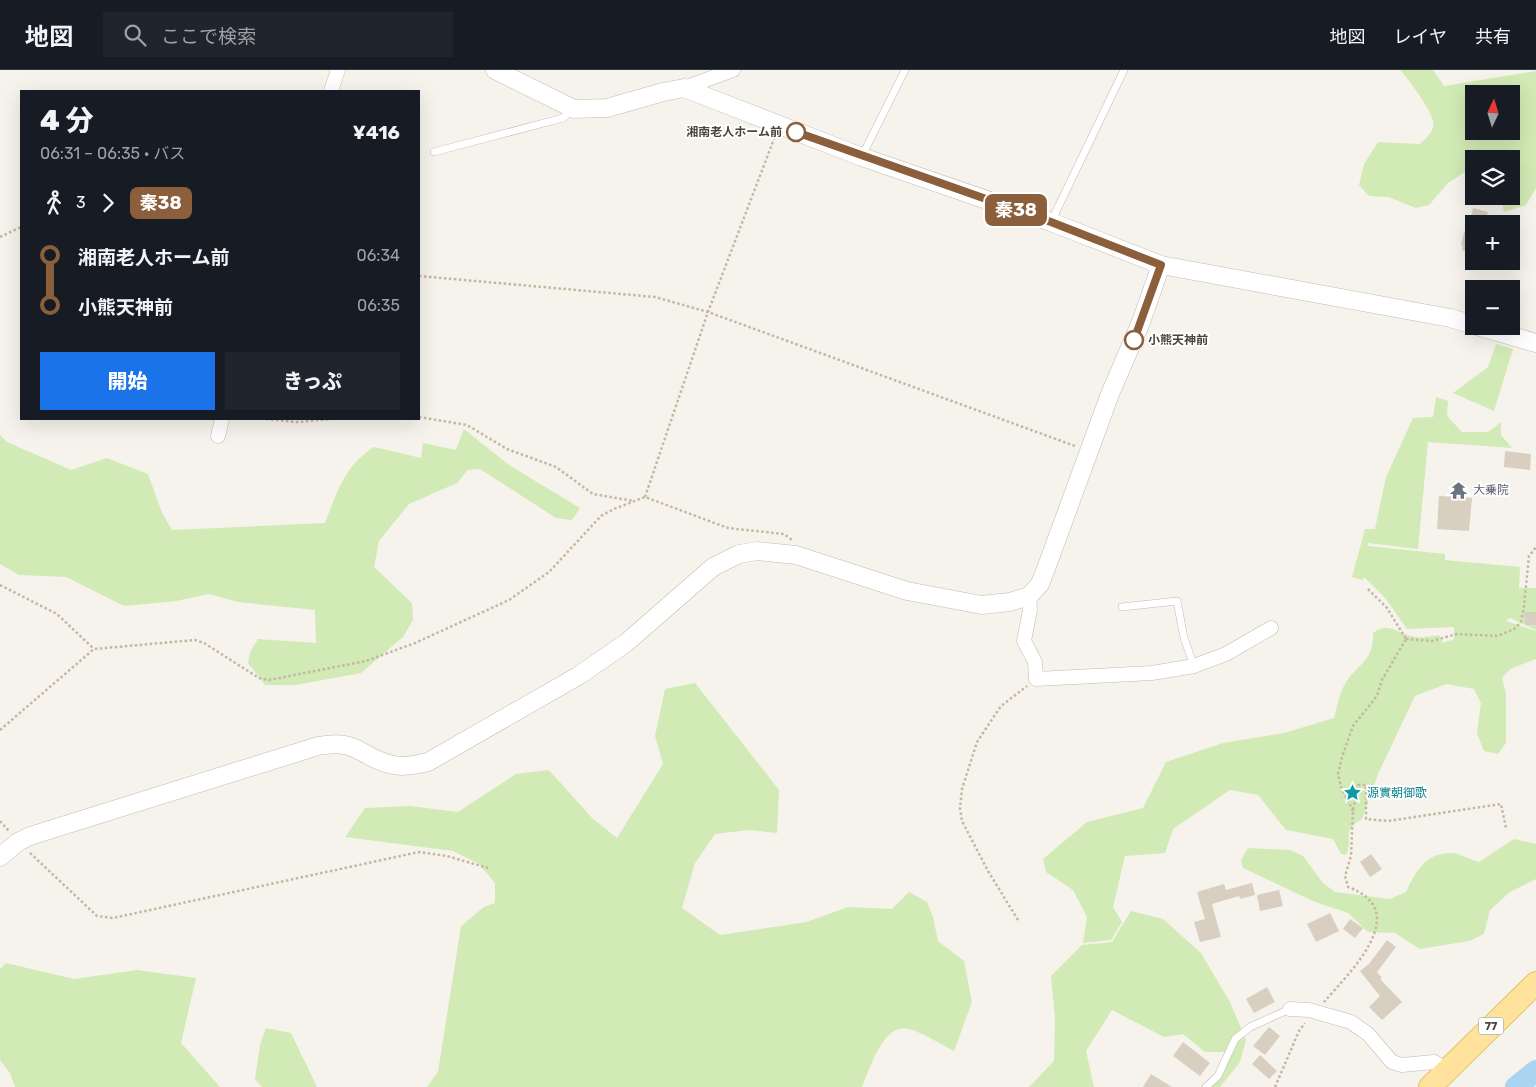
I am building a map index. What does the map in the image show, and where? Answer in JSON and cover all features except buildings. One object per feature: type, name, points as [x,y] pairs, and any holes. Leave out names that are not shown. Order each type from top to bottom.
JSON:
[{"type":"main road","name":"77","points":[[1430,1087],[1536,983]]},
{"type":"street","points":[[331,90],[338,70]]},
{"type":"street","points":[[495,70],[574,109],[607,108],[684,88],[733,70]]},
{"type":"street","points":[[684,88],[862,157],[1051,222],[1161,265],[1450,318],[1465,322]]},
{"type":"street","points":[[0,856],[18,842],[30,836],[318,746],[346,744],[390,765],[412,766],[428,762],[578,676],[626,643],[713,567],[739,554],[757,551],[791,554],[907,592],[982,605],[1010,602],[1028,596],[1040,584],[1044,575],[1110,394],[1141,322],[1161,265]]},
{"type":"street","points":[[1508,335],[1536,343]]},
{"type":"street","points":[[218,436],[222,420]]},
{"type":"street","points":[[1028,596],[1030,610],[1024,641],[1035,662],[1036,679],[1152,673],[1194,666],[1226,654],[1271,628]]},
{"type":"street","points":[[1290,1009],[1315,1012],[1351,1022],[1368,1034],[1392,1062],[1402,1065],[1434,1062],[1447,1070]]},
{"type":"lane","points":[[862,157],[905,70]]},
{"type":"lane","points":[[1051,222],[1124,70]]},
{"type":"lane","points":[[434,152],[563,118],[574,109]]},
{"type":"lane","points":[[1122,607],[1177,601],[1184,638],[1194,666]]},
{"type":"lane","points":[[1206,1087],[1218,1076],[1235,1039],[1250,1028],[1290,1009]]},
{"type":"path","points":[[645,497],[708,312],[779,126]]},
{"type":"path","points":[[0,237],[20,227]]},
{"type":"path","points":[[420,276],[656,297],[708,312],[1090,451]]},
{"type":"path","points":[[420,417],[467,425],[507,449],[556,467],[593,494],[633,499],[634,501]]},
{"type":"path","points":[[277,420],[298,422],[320,420]]},
{"type":"path","points":[[0,730],[94,649],[195,640],[259,678],[269,680],[366,661],[415,643],[509,600],[549,572],[601,516],[645,497],[728,528],[784,534],[792,540],[791,554]]},
{"type":"path","points":[[1406,639],[1432,641],[1457,634],[1498,636],[1514,629],[1521,622],[1529,556],[1536,547]]},
{"type":"path","points":[[0,585],[57,614],[94,649]]},
{"type":"path","points":[[1368,589],[1387,608],[1406,639]]},
{"type":"path","points":[[1353,811],[1341,787],[1338,774],[1342,757],[1353,726],[1377,696],[1382,680],[1406,639]]},
{"type":"path","points":[[1018,920],[988,871],[962,821],[960,809],[962,789],[968,764],[984,728],[1001,706],[1036,679]]},
{"type":"path","points":[[1275,1087],[1298,1031],[1364,955],[1376,930],[1378,911],[1370,899],[1348,887],[1345,876],[1351,856],[1353,811],[1358,785],[1366,785],[1366,819],[1388,821],[1501,804],[1506,828]]},
{"type":"path","points":[[18,842],[98,916],[113,918],[420,852],[447,856],[488,868]]},
{"type":"green space","points":[[1400,70],[1433,70],[1444,86],[1536,71],[1536,188],[1526,205],[1504,212],[1502,205],[1520,205],[1520,150],[1465,150],[1465,172],[1448,183],[1429,205],[1416,208],[1388,197],[1369,196],[1359,185],[1364,164],[1378,142],[1420,144],[1432,131],[1432,116],[1419,94]]},
{"type":"green space","points":[[1496,344],[1513,349],[1494,411],[1453,393],[1488,367]]},
{"type":"green space","points":[[1436,397],[1448,401],[1447,416],[1462,432],[1488,432],[1501,422],[1501,435],[1512,448],[1428,442],[1418,549],[1368,543],[1368,546],[1445,554],[1445,560],[1520,567],[1519,588],[1536,588],[1536,630],[1510,618],[1506,621],[1536,631],[1536,659],[1510,669],[1502,678],[1506,694],[1506,743],[1498,754],[1484,751],[1477,733],[1481,703],[1474,689],[1446,684],[1415,696],[1378,774],[1362,819],[1355,823],[1349,831],[1346,855],[1341,854],[1333,839],[1286,830],[1258,795],[1230,790],[1173,829],[1165,853],[1125,856],[1113,907],[1122,922],[1111,940],[1083,943],[1087,917],[1073,890],[1046,872],[1043,859],[1087,822],[1143,808],[1166,762],[1223,743],[1284,733],[1334,718],[1343,688],[1368,656],[1373,643],[1373,633],[1378,630],[1389,628],[1415,637],[1439,635],[1443,643],[1454,639],[1454,627],[1407,629],[1386,599],[1364,577],[1363,580],[1352,577],[1365,529],[1375,529],[1386,477],[1413,418],[1433,417]]},
{"type":"green space","points":[[464,429],[509,465],[580,508],[572,520],[556,518],[480,469],[468,470],[457,483],[409,504],[379,541],[374,567],[412,603],[413,620],[403,637],[361,673],[296,685],[265,685],[248,663],[250,652],[258,639],[316,643],[315,610],[238,602],[209,594],[176,601],[124,606],[66,577],[19,575],[0,564],[0,435],[7,442],[71,470],[107,458],[148,474],[162,513],[172,530],[325,523],[338,491],[349,471],[364,454],[374,447],[421,458],[423,443],[456,450]]},
{"type":"green space","points":[[695,683],[779,790],[777,833],[749,830],[715,834],[695,863],[682,908],[720,935],[807,922],[848,907],[892,909],[909,892],[927,902],[933,917],[938,941],[964,961],[972,1002],[954,1051],[920,1033],[909,1029],[900,1029],[892,1033],[879,1049],[862,1087],[427,1087],[438,1072],[461,926],[484,907],[495,903],[495,883],[479,864],[453,851],[345,837],[365,808],[410,806],[458,812],[516,774],[549,770],[592,818],[617,838],[663,764],[655,736],[665,689]]},
{"type":"green space","points":[[1514,839],[1536,844],[1536,879],[1510,892],[1490,910],[1484,934],[1469,941],[1420,949],[1395,933],[1368,932],[1348,913],[1315,902],[1243,868],[1241,860],[1248,848],[1290,850],[1303,856],[1323,883],[1335,892],[1390,899],[1406,892],[1413,877],[1428,860],[1435,856],[1452,853],[1479,862]]},
{"type":"green space","points":[[1131,911],[1163,919],[1201,953],[1230,1002],[1246,1040],[1240,1062],[1220,1087],[1201,1087],[1228,1061],[1228,1055],[1224,1052],[1205,1052],[1183,1034],[1164,1037],[1112,1010],[1086,1051],[1094,1087],[1029,1087],[1054,1061],[1055,1019],[1051,976],[1082,945],[1112,942]]},
{"type":"green space","points":[[6,963],[74,979],[137,970],[196,978],[181,1043],[220,1087],[15,1087],[10,1073],[0,1060],[0,969]]},
{"type":"green space","points":[[266,1028],[291,1033],[317,1087],[262,1087],[255,1079],[260,1045]]},
{"type":"waterway","points":[[1516,1087],[1536,1071]]},
{"type":"bus line","name":"秦38","points":[[796,132],[862,157],[1051,222],[1161,265],[1134,340]]},
{"type":"place","name":"湘南老人ホーム前","points":[[796,132]]},
{"type":"place","name":"小熊天神前","points":[[1134,340]]},
{"type":"place","name":"大乗院","points":[[1459,490]]},
{"type":"place","name":"源實朝御歌","points":[[1353,793]]}]
